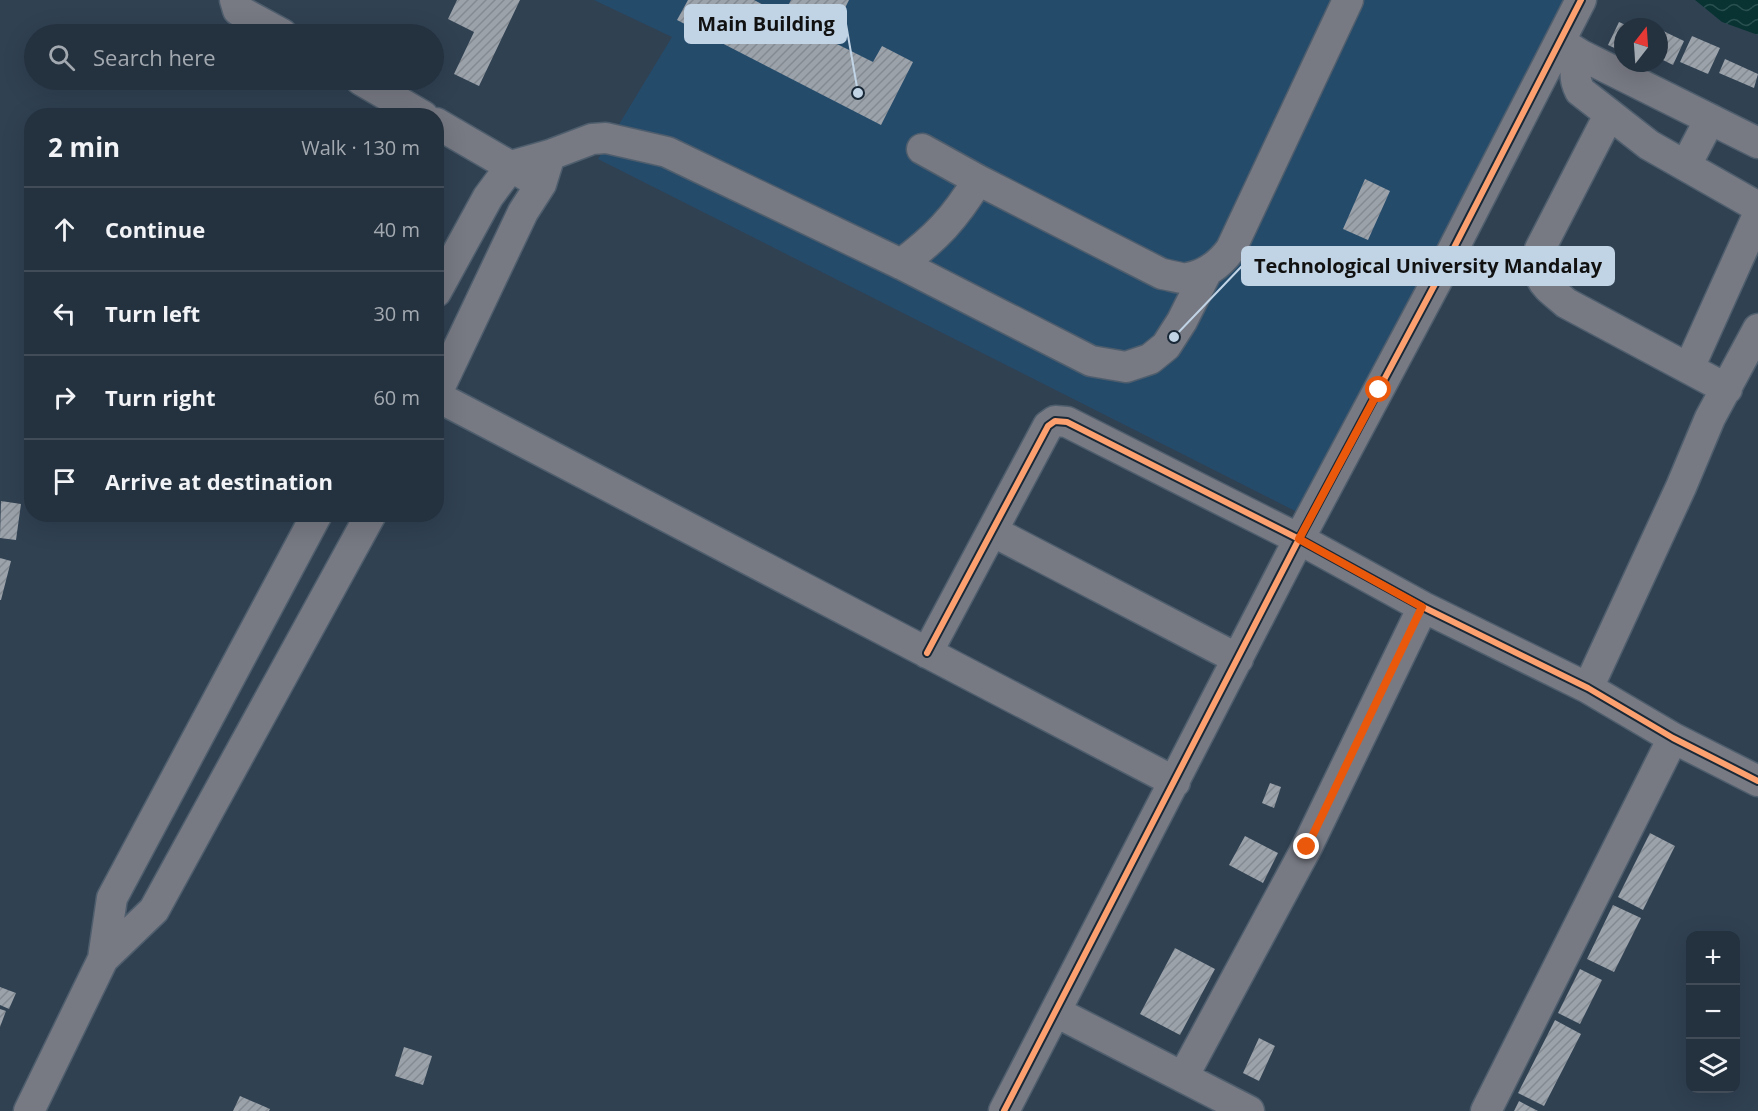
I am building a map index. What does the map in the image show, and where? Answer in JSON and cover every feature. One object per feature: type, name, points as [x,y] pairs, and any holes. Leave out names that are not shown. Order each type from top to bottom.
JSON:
[{"type":"street","points":[[235,0],[238,10],[264,24]]},
{"type":"street","points":[[922,149],[1162,274],[1185,279],[1221,263],[1231,249],[1348,0]]},
{"type":"street","points":[[1004,1111],[1299,539],[1442,271],[1570,48],[1581,0]]},
{"type":"street","points":[[1570,48],[1575,72],[1574,80],[1580,92],[1649,145],[1758,207]]},
{"type":"street","points":[[1570,48],[1758,142]]},
{"type":"street","points":[[378,90],[409,108]]},
{"type":"street","points":[[1609,115],[1540,249],[1537,269],[1544,284],[1566,303],[1727,389]]},
{"type":"street","points":[[1686,165],[1710,119]]},
{"type":"street","points":[[444,128],[541,184]]},
{"type":"street","points":[[444,277],[488,197],[511,166],[550,155],[592,139],[606,138],[667,152],[901,264],[1091,361],[1126,367],[1150,359],[1166,346],[1182,321],[1207,270]]},
{"type":"street","points":[[444,378],[523,212],[541,184],[550,155]]},
{"type":"street","points":[[901,264],[930,243],[942,231],[961,208],[978,180]]},
{"type":"street","points":[[1689,368],[1758,215]]},
{"type":"street","points":[[1588,688],[1676,498],[1710,418],[1758,329]]},
{"type":"street","points":[[444,399],[1175,782]]},
{"type":"street","points":[[927,653],[1048,426],[1055,421],[1067,422],[1299,539],[1422,607],[1588,688],[1673,738],[1758,780]]},
{"type":"street","points":[[29,1111],[103,958],[112,898],[313,522]]},
{"type":"street","points":[[103,958],[154,910],[367,522]]},
{"type":"street","points":[[992,531],[1238,659]]},
{"type":"street","points":[[1183,1077],[1307,847],[1422,607]]},
{"type":"street","points":[[1486,1111],[1673,738]]},
{"type":"street","points":[[1056,1012],[1249,1111]]},
{"type":"shaded area","points":[[594,0],[1571,0],[1305,516],[598,159],[672,37]]},
{"type":"water","points":[[1695,0],[1758,0],[1758,35],[1722,22]]},
{"type":"building","points":[[457,0],[520,0],[479,86],[454,74],[474,32],[448,19]]},
{"type":"building","points":[[688,0],[754,0],[783,15],[791,0],[849,0],[829,40],[873,62],[882,46],[913,62],[881,125],[677,20]]},
{"type":"building","points":[[1614,32],[1614,48],[1608,45]]},
{"type":"building","points":[[1668,33],[1684,41],[1673,65],[1668,62]]},
{"type":"building","points":[[1692,36],[1720,48],[1708,74],[1680,62]]},
{"type":"building","points":[[1725,59],[1758,74],[1754,88],[1719,73]]},
{"type":"building","points":[[1365,179],[1390,191],[1368,240],[1343,229]]},
{"type":"building","points":[[1,501],[21,504],[16,540],[0,538]]},
{"type":"building","points":[[0,558],[11,561],[1,600],[0,600]]},
{"type":"building","points":[[1270,783],[1281,787],[1274,808],[1262,803]]},
{"type":"building","points":[[1650,833],[1675,846],[1643,910],[1618,897]]},
{"type":"building","points":[[1245,836],[1278,853],[1263,883],[1229,865]]},
{"type":"building","points":[[1613,905],[1641,918],[1614,972],[1587,959]]},
{"type":"building","points":[[1175,948],[1215,969],[1180,1035],[1140,1014]]},
{"type":"building","points":[[1580,969],[1602,980],[1580,1024],[1558,1013]]},
{"type":"building","points":[[0,987],[16,993],[9,1009],[0,1005]]},
{"type":"building","points":[[0,1009],[6,1011],[0,1027]]},
{"type":"building","points":[[1555,1020],[1581,1034],[1544,1106],[1518,1093]]},
{"type":"building","points":[[1259,1038],[1275,1046],[1259,1081],[1243,1073]]},
{"type":"building","points":[[404,1047],[432,1056],[423,1085],[395,1076]]},
{"type":"building","points":[[240,1096],[270,1109],[269,1111],[233,1111]]},
{"type":"building","points":[[1519,1101],[1538,1111],[1514,1111]]},
{"type":"cycle path","points":[[1004,1111],[1299,539],[1442,271],[1581,0]]},
{"type":"cycle path","points":[[927,653],[1048,426],[1055,421],[1067,422],[1299,539],[1423,607],[1588,688],[1673,738],[1758,781]]},
{"type":"place","name":"Main Building","points":[[858,93]]},
{"type":"place","name":"Technological University Mandalay","points":[[1174,337]]},
{"type":"route","points":[[1307,847],[1422,607],[1299,539],[1379,390]]}]
